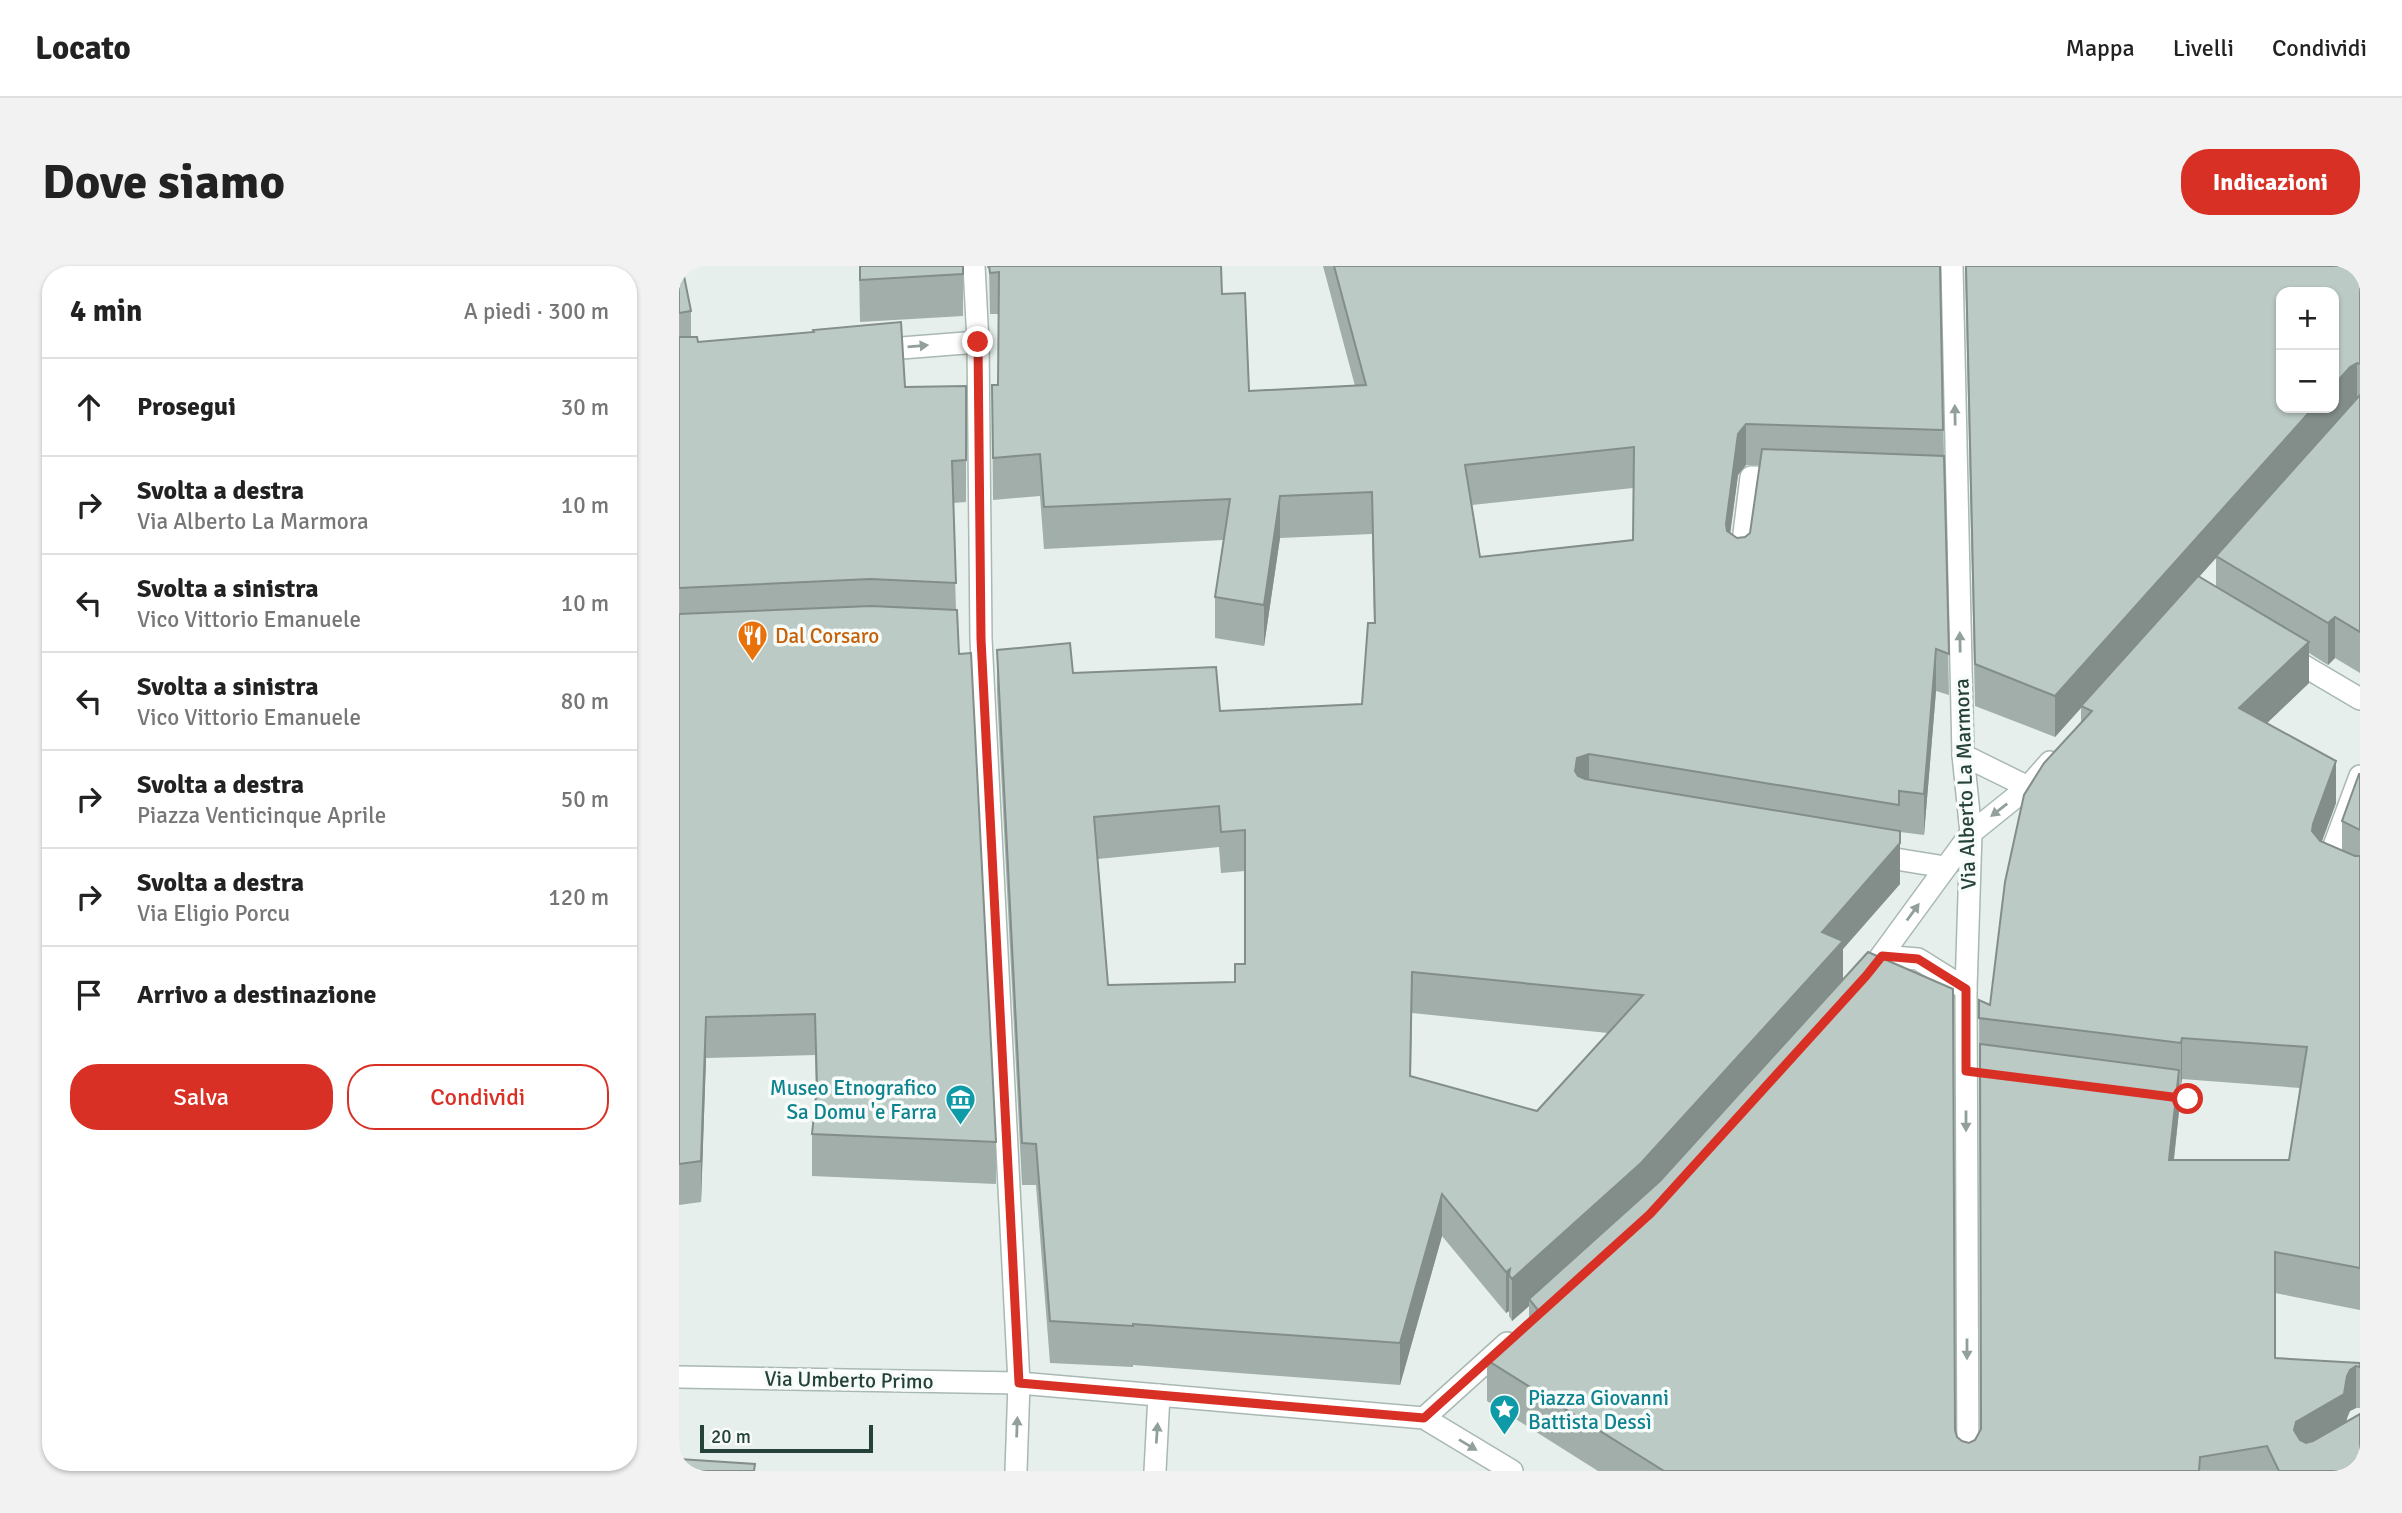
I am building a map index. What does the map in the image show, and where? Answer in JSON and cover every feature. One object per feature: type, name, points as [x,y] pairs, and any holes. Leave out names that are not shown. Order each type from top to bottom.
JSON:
[{"type":"street","name":"Via Alberto La Marmora","points":[[1952,266],[1950,485],[1962,755],[1971,832],[1966,989],[1968,1471]]},
{"type":"street","points":[[998,279],[974,275],[978,342],[974,638],[1019,1383],[1016,1471]]},
{"type":"street","points":[[857,351],[978,342]]},
{"type":"street","points":[[1739,568],[1751,477],[1806,479]]},
{"type":"street","points":[[2266,643],[2360,699]]},
{"type":"street","points":[[1847,997],[1882,956],[1971,832],[2028,787],[2065,746]]},
{"type":"street","points":[[1962,755],[2028,787]]},
{"type":"street","points":[[2360,776],[2325,870],[2360,885]]},
{"type":"street","points":[[1856,852],[1945,867]]},
{"type":"street","points":[[1882,956],[1918,959],[1966,989]]},
{"type":"street","points":[[1966,1071],[1992,1074]]},
{"type":"street","points":[[2136,1093],[2188,1099]]},
{"type":"street","points":[[1512,1471],[1424,1418],[1527,1325]]},
{"type":"street","name":"Via Umberto Primo","points":[[679,1377],[1019,1383],[1424,1418]]},
{"type":"street","points":[[1155,1471],[1159,1395]]},
{"type":"building","points":[[679,266],[682,266],[691,311],[679,313]]},
{"type":"building","points":[[860,266],[963,266],[963,274],[860,280]]},
{"type":"building","points":[[989,266],[1221,266],[1222,294],[1245,293],[1249,391],[1366,385],[1334,266],[1940,266],[1943,430],[1746,424],[1738,434],[1726,524],[1727,531],[1737,538],[1750,533],[1762,449],[1944,456],[1949,654],[1936,649],[1924,794],[1899,791],[1899,805],[1589,754],[1577,758],[1575,771],[1585,779],[1900,831],[1900,843],[1822,932],[1843,941],[1641,1163],[1512,1279],[1509,1275],[1510,1269],[1506,1272],[1442,1194],[1400,1343],[1133,1324],[1050,1321],[1036,1144],[1022,1143],[997,650],[1070,643],[1073,673],[1216,667],[1220,711],[1362,704],[1368,623],[1375,623],[1372,492],[1280,496],[1264,605],[1215,597],[1230,499],[1044,507],[1040,454],[993,458],[992,385],[998,385],[999,272],[990,273]],"holes":[[[1634,447],[1633,540],[1480,557],[1465,465]],[[1219,806],[1221,832],[1245,830],[1245,964],[1235,964],[1235,982],[1108,985],[1094,817]],[[1412,972],[1643,995],[1537,1111],[1410,1076]]]},
{"type":"building","points":[[1966,266],[2360,266],[2360,364],[2350,367],[2339,379],[2339,287],[2276,287],[2276,413],[2309,413],[2055,696],[1975,664]]},
{"type":"building","points":[[901,322],[905,387],[966,386],[966,460],[952,461],[956,583],[870,579],[679,588],[679,337],[697,337],[698,342]]},
{"type":"building","points":[[2360,395],[2360,632],[2335,617],[2328,623],[2216,556]]},
{"type":"building","points":[[2198,576],[2309,642],[2239,708],[2336,761],[2312,831],[2320,841],[2360,856],[2360,1268],[2275,1252],[2275,1358],[2360,1363],[2360,1367],[2356,1366],[2350,1370],[2344,1394],[2296,1422],[2294,1430],[2300,1440],[2306,1443],[2360,1414],[2360,1471],[2279,1471],[2267,1446],[2200,1457],[2199,1471],[1664,1471],[1487,1360],[1538,1310],[1529,1299],[1660,1181],[1868,952],[1953,989],[1955,1430],[1962,1441],[1969,1443],[1975,1440],[1981,1429],[1980,1044],[2179,1070],[2169,1160],[2289,1160],[2307,1047],[2182,1038],[2181,1043],[1979,1018],[1979,1000],[1990,1005],[2005,882],[2024,795],[2044,763],[2092,711],[2081,706]]},
{"type":"building","points":[[871,606],[957,610],[959,654],[971,653],[996,1142],[812,1134],[817,1087],[815,1014],[706,1017],[701,1161],[679,1164],[679,614]]},
{"type":"building","points":[[2360,774],[2360,830],[2342,821]]},
{"type":"building","points":[[679,1459],[755,1464],[754,1471],[679,1471]]},
{"type":"place","name":"Dal Corsaro","points":[[752,663]]},
{"type":"place","name":"Museo Etnografico Sa Domu 'e Farra","points":[[960,1127]]},
{"type":"place","name":"Piazza Giovanni Battista Dessì","points":[[1505,1437]]},
{"type":"route","points":[[978,342],[981,639],[1019,1383],[1424,1418],[1650,1214],[1882,956],[1918,959],[1966,989],[1966,1071],[2188,1099]]}]
